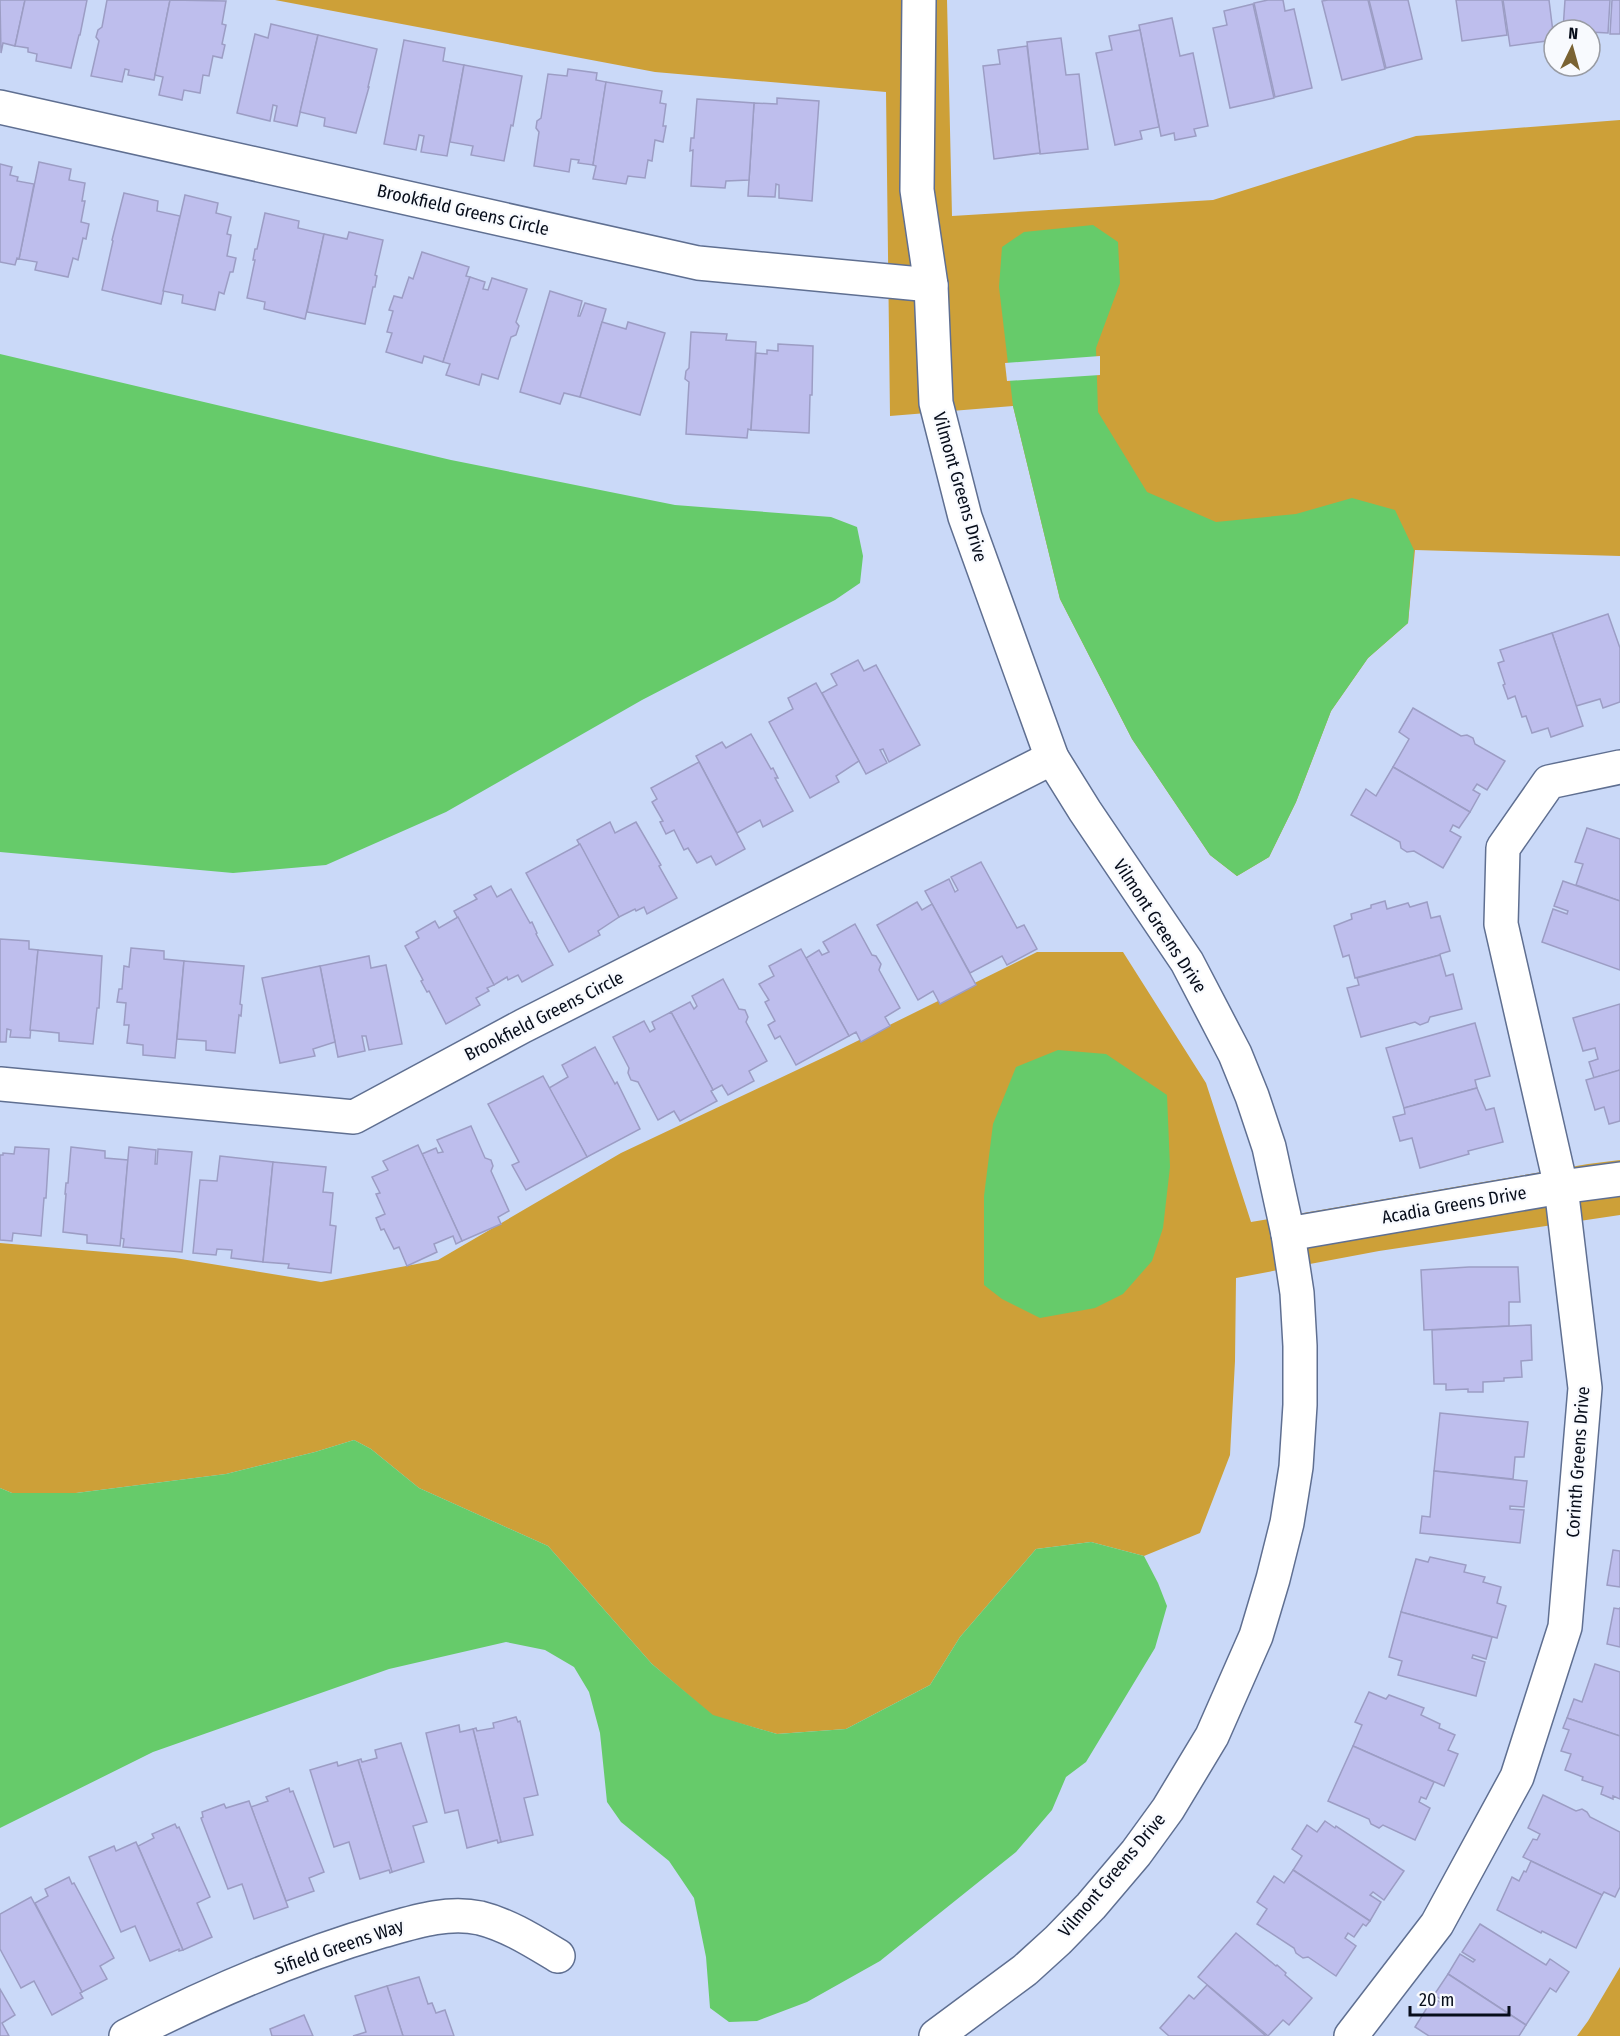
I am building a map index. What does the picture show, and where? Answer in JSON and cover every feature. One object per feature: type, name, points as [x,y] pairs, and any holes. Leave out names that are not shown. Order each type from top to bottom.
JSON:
[{"type":"street","name":"Vilmont Greens Drive","points":[[919,0],[917,190],[931,285],[936,403],[965,517],[1052,758],[1187,962],[1235,1054],[1252,1096],[1269,1148],[1288,1234],[1297,1293],[1300,1346],[1300,1406],[1296,1467],[1287,1523],[1256,1636],[1212,1736],[1173,1800],[1136,1852],[1091,1906],[1026,1970],[936,2036]]},
{"type":"street","name":"Brookfield Greens Circle","points":[[0,106],[698,263],[931,285]]},
{"type":"street","name":"Brookfield Greens Circle","points":[[0,1084],[354,1117],[523,1026],[1052,758]]},
{"type":"street","name":"Corinth Greens Drive","points":[[1351,2036],[1437,1924],[1517,1776],[1565,1627],[1585,1388],[1561,1187],[1500,924],[1503,848],[1549,782],[1620,767]]},
{"type":"street","name":"Acadia Greens Drive","points":[[1288,1234],[1620,1179]]},
{"type":"street","name":"Sifield Greens Way","points":[[126,2036],[215,1993],[281,1966],[339,1944],[426,1918],[454,1916],[479,1918],[508,1928],[558,1956]]},
{"type":"shaded area","points":[[275,0],[947,0],[952,216],[1213,200],[1416,136],[1620,120],[1620,556],[1415,550],[1408,623],[1368,658],[1331,711],[1296,802],[1269,857],[1237,876],[1210,855],[1132,739],[1060,599],[1013,406],[890,416],[886,92],[655,72]]},
{"type":"shaded area","points":[[1093,225],[1118,242],[1120,283],[1096,348],[1098,412],[1147,492],[1216,522],[1296,514],[1352,498],[1395,510],[1414,550],[1408,623],[1368,658],[1331,711],[1296,802],[1269,857],[1237,876],[1210,855],[1132,739],[1060,599],[1013,406],[999,287],[1002,247],[1024,232]]},
{"type":"shaded area","points":[[0,354],[451,460],[675,505],[831,517],[857,527],[863,556],[860,583],[835,600],[642,700],[446,812],[326,865],[233,873],[0,852]]},
{"type":"shaded area","points":[[1037,952],[1123,952],[1206,1083],[1251,1222],[1620,1160],[1620,1215],[1379,1251],[1236,1278],[1235,1361],[1230,1455],[1200,1533],[1144,1556],[1091,1542],[1036,1549],[960,1637],[930,1685],[846,1729],[777,1734],[713,1716],[652,1664],[548,1546],[419,1488],[371,1449],[354,1440],[226,1474],[76,1493],[12,1493],[0,1488],[0,1243],[175,1258],[321,1282],[438,1260],[621,1153],[833,1053]]},
{"type":"shaded area","points":[[1058,1050],[1106,1054],[1167,1095],[1170,1167],[1163,1228],[1152,1261],[1123,1294],[1095,1308],[1040,1318],[1002,1299],[984,1285],[984,1196],[993,1124],[1016,1067]]},
{"type":"shaded area","points":[[354,1440],[371,1449],[419,1488],[548,1546],[652,1664],[713,1715],[777,1734],[846,1729],[930,1685],[960,1637],[1036,1549],[1091,1542],[1144,1556],[1167,1606],[1155,1648],[1086,1762],[1066,1777],[1052,1810],[1016,1852],[880,1961],[807,2002],[757,2021],[729,2022],[710,2008],[706,1957],[694,1898],[669,1861],[621,1822],[607,1802],[600,1733],[589,1692],[574,1667],[545,1650],[506,1642],[389,1669],[153,1752],[0,1828],[0,1488],[12,1493],[76,1493],[226,1474]]},
{"type":"shaded area","points":[[1620,1967],[1620,2036],[1577,2036],[1588,2021]]},
{"type":"pier","points":[[1100,356],[1100,375],[1007,381],[1005,363]]},
{"type":"building","points":[[0,0],[25,0],[15,46],[3,43],[1,53]]},
{"type":"building","points":[[25,0],[87,0],[71,68],[36,61],[37,54],[28,52],[28,48],[15,46]]},
{"type":"building","points":[[107,0],[170,0],[154,80],[128,75],[129,70],[125,69],[122,82],[91,76],[99,41],[96,37],[98,30],[102,27]]},
{"type":"building","points":[[170,0],[226,1],[222,24],[226,25],[222,58],[213,56],[209,76],[203,75],[200,93],[184,90],[182,100],[159,95],[163,77],[155,75]]},
{"type":"building","points":[[1283,0],[1285,11],[1294,9],[1312,88],[1275,97],[1254,3]]},
{"type":"building","points":[[1368,0],[1385,69],[1342,80],[1322,1]]},
{"type":"building","points":[[1369,0],[1408,0],[1422,59],[1386,68]]},
{"type":"building","points":[[1456,0],[1502,0],[1507,35],[1462,41]]},
{"type":"building","points":[[1503,0],[1549,0],[1551,18],[1542,18],[1542,42],[1510,46]]},
{"type":"building","points":[[1565,0],[1610,0],[1608,33],[1602,33],[1602,18],[1564,18]]},
{"type":"building","points":[[1612,0],[1620,0],[1620,34],[1610,34]]},
{"type":"building","points":[[1253,4],[1274,98],[1230,108],[1213,28],[1227,25],[1224,11]]},
{"type":"building","points":[[1172,18],[1180,56],[1193,53],[1208,126],[1194,129],[1196,136],[1175,140],[1174,133],[1161,136],[1139,25]]},
{"type":"building","points":[[271,24],[318,35],[297,126],[274,121],[277,106],[273,105],[270,121],[237,113],[255,34],[268,38]]},
{"type":"building","points":[[1140,30],[1159,127],[1140,131],[1142,139],[1115,145],[1096,53],[1112,50],[1109,36]]},
{"type":"building","points":[[318,35],[377,49],[356,133],[324,126],[325,118],[300,112]]},
{"type":"building","points":[[1061,38],[1066,75],[1079,74],[1088,149],[1040,154],[1027,42]]},
{"type":"building","points":[[404,40],[445,48],[443,61],[464,65],[447,156],[421,152],[424,136],[419,135],[416,150],[384,144]]},
{"type":"building","points":[[1027,46],[1040,153],[994,159],[983,66],[1000,64],[998,50]]},
{"type":"building","points":[[464,65],[522,76],[504,161],[471,155],[473,146],[450,142]]},
{"type":"building","points":[[568,69],[597,73],[596,80],[606,82],[593,165],[578,163],[579,160],[571,159],[569,172],[534,166],[539,132],[536,128],[537,121],[541,118],[548,74],[567,76]]},
{"type":"building","points":[[606,82],[662,91],[660,103],[666,104],[663,142],[655,140],[652,161],[648,160],[645,178],[628,176],[626,184],[593,179],[596,166],[593,165]]},
{"type":"building","points":[[777,98],[819,101],[812,201],[779,198],[779,185],[776,184],[775,197],[748,196],[754,103],[777,104]]},
{"type":"building","points":[[697,99],[754,103],[749,180],[726,181],[725,188],[691,186],[693,150],[690,151],[691,138],[694,138]]},
{"type":"building","points":[[39,162],[71,169],[69,180],[85,183],[82,201],[85,201],[81,222],[89,224],[78,260],[73,258],[68,277],[35,270],[37,262],[19,259]]},
{"type":"building","points":[[0,164],[12,167],[10,175],[18,177],[17,181],[34,184],[19,259],[17,258],[15,265],[0,262]]},
{"type":"building","points":[[124,193],[158,201],[157,211],[180,216],[161,304],[102,290]]},
{"type":"building","points":[[185,195],[218,203],[216,213],[231,217],[227,234],[231,235],[227,256],[236,258],[224,294],[219,292],[215,310],[182,303],[183,295],[163,291]]},
{"type":"building","points":[[265,213],[299,221],[298,228],[324,234],[305,319],[264,309],[265,302],[247,298],[255,249],[257,249]]},
{"type":"building","points":[[349,232],[383,240],[375,275],[377,276],[375,287],[373,287],[365,324],[307,312],[324,234],[347,239]]},
{"type":"building","points":[[422,252],[469,267],[466,276],[470,277],[443,362],[424,356],[422,363],[386,352],[392,333],[387,332],[393,311],[389,310],[394,296],[402,298],[409,277],[413,279]]},
{"type":"building","points":[[470,277],[485,282],[483,289],[488,290],[492,278],[527,289],[516,322],[519,326],[516,335],[511,337],[498,379],[482,374],[479,385],[446,375],[450,364],[443,362]]},
{"type":"building","points":[[550,291],[582,301],[578,316],[585,303],[606,309],[580,397],[564,393],[560,404],[520,392]]},
{"type":"building","points":[[602,322],[626,329],[628,322],[665,333],[640,415],[580,397]]},
{"type":"building","points":[[691,332],[727,334],[726,340],[756,342],[751,430],[748,429],[747,438],[686,434],[689,382],[685,379],[689,368]]},
{"type":"building","points":[[778,344],[813,346],[809,433],[751,430],[756,353],[767,354],[767,350],[778,351]]},
{"type":"building","points":[[1608,614],[1620,648],[1620,702],[1603,708],[1600,699],[1576,706],[1552,633]]},
{"type":"building","points":[[1552,633],[1583,726],[1551,737],[1548,728],[1532,733],[1526,716],[1522,717],[1515,696],[1508,699],[1498,663],[1504,661],[1500,650]]},
{"type":"building","points":[[858,660],[864,671],[876,665],[920,745],[889,762],[883,749],[880,750],[887,763],[866,774],[822,693],[837,685],[831,674]]},
{"type":"building","points":[[816,683],[859,761],[836,776],[839,782],[810,798],[769,722],[793,709],[788,698]]},
{"type":"building","points":[[1413,708],[1461,736],[1467,735],[1473,738],[1475,744],[1505,761],[1487,790],[1477,784],[1473,790],[1480,794],[1470,812],[1393,767],[1409,739],[1399,732]]},
{"type":"building","points":[[751,734],[771,769],[773,768],[778,778],[775,778],[793,811],[763,827],[760,820],[737,833],[696,756],[722,742],[726,748]]},
{"type":"building","points":[[699,762],[745,849],[716,865],[711,856],[697,863],[688,848],[684,850],[674,830],[666,834],[660,822],[663,821],[652,802],[657,799],[651,788]]},
{"type":"building","points":[[1393,767],[1470,812],[1459,828],[1453,825],[1450,831],[1461,837],[1443,868],[1414,851],[1407,852],[1401,848],[1400,842],[1351,815],[1366,789],[1376,796]]},
{"type":"building","points":[[610,822],[615,833],[636,822],[677,898],[647,914],[644,907],[619,917],[577,840]]},
{"type":"building","points":[[1587,828],[1620,839],[1620,901],[1576,885],[1583,864],[1575,862]]},
{"type":"building","points":[[580,844],[619,917],[598,931],[600,935],[569,952],[526,873]]},
{"type":"building","points":[[981,862],[1017,928],[1024,925],[1037,949],[1007,965],[1002,956],[970,973],[925,891],[949,879],[955,892],[958,890],[951,877]]},
{"type":"building","points":[[1563,881],[1620,901],[1620,970],[1542,942],[1553,909],[1567,914],[1568,911],[1554,906]]},
{"type":"building","points":[[491,886],[497,897],[511,889],[530,923],[532,922],[553,965],[522,982],[518,975],[508,980],[507,977],[494,985],[454,911],[477,899],[474,895]]},
{"type":"building","points":[[1385,901],[1387,909],[1408,903],[1410,907],[1427,902],[1431,918],[1440,916],[1450,951],[1355,978],[1349,955],[1343,957],[1334,926],[1352,919],[1351,914]]},
{"type":"building","points":[[917,902],[922,910],[932,904],[976,985],[940,1004],[933,991],[918,1000],[877,925]]},
{"type":"building","points":[[458,917],[494,985],[487,988],[489,991],[476,998],[480,1005],[446,1024],[429,991],[427,992],[421,981],[423,980],[405,946],[419,938],[416,932],[435,921],[439,928]]},
{"type":"building","points":[[855,924],[872,955],[876,956],[881,964],[879,970],[900,1008],[885,1017],[890,1026],[861,1042],[856,1032],[849,1036],[806,958],[819,950],[822,955],[829,952],[823,942]]},
{"type":"building","points":[[0,939],[29,941],[29,949],[38,950],[30,1038],[10,1037],[11,1030],[7,1029],[6,1042],[0,1042]]},
{"type":"building","points":[[131,948],[164,951],[164,959],[184,961],[175,1058],[143,1055],[143,1045],[127,1043],[129,1025],[124,1025],[126,1003],[117,1002],[119,989],[122,989],[124,966],[129,967]]},
{"type":"building","points":[[801,949],[849,1036],[796,1065],[780,1036],[775,1039],[768,1025],[775,1021],[765,1002],[769,1000],[759,984],[774,976],[769,966]]},
{"type":"building","points":[[38,950],[102,956],[99,1008],[97,1008],[93,1044],[59,1041],[59,1033],[30,1030]]},
{"type":"building","points":[[1440,955],[1446,976],[1453,974],[1462,1009],[1430,1017],[1428,1022],[1420,1025],[1415,1022],[1361,1037],[1347,988],[1359,985],[1357,978]]},
{"type":"building","points":[[369,956],[371,968],[386,965],[402,1044],[369,1050],[366,1036],[362,1036],[365,1051],[338,1057],[320,966]]},
{"type":"building","points":[[184,961],[244,966],[241,1016],[239,1015],[235,1053],[206,1050],[206,1041],[177,1039]]},
{"type":"building","points":[[320,966],[335,1042],[313,1049],[315,1056],[280,1063],[262,978]]},
{"type":"building","points":[[723,979],[739,1009],[745,1010],[748,1017],[746,1022],[767,1061],[749,1071],[754,1081],[728,1095],[722,1085],[713,1090],[671,1012],[690,1002],[694,1009],[697,1006],[692,996]]},
{"type":"building","points":[[1620,1004],[1620,1070],[1594,1078],[1589,1062],[1598,1059],[1595,1048],[1583,1051],[1573,1018]]},
{"type":"building","points":[[671,1012],[717,1101],[680,1121],[674,1111],[658,1120],[638,1082],[631,1080],[628,1073],[629,1068],[613,1037],[644,1021],[650,1032],[655,1029],[652,1022]]},
{"type":"building","points":[[1475,1023],[1490,1076],[1475,1080],[1477,1088],[1404,1108],[1386,1048]]},
{"type":"building","points":[[595,1047],[615,1084],[617,1082],[640,1129],[587,1157],[549,1088],[568,1077],[562,1065]]},
{"type":"building","points":[[1620,1070],[1620,1121],[1609,1124],[1604,1107],[1595,1110],[1586,1080]]},
{"type":"building","points":[[543,1076],[587,1157],[526,1190],[512,1165],[519,1162],[488,1104]]},
{"type":"building","points":[[1477,1088],[1486,1110],[1494,1108],[1503,1142],[1468,1151],[1469,1154],[1420,1168],[1412,1138],[1400,1141],[1393,1117],[1405,1114],[1404,1108]]},
{"type":"building","points":[[471,1126],[485,1158],[491,1160],[493,1166],[491,1171],[509,1211],[498,1217],[501,1224],[462,1241],[422,1154],[436,1148],[438,1153],[443,1152],[437,1140]]},
{"type":"building","points":[[418,1145],[462,1241],[456,1244],[453,1236],[434,1244],[437,1252],[407,1266],[399,1247],[394,1249],[376,1218],[385,1214],[376,1194],[380,1193],[372,1177],[388,1170],[383,1161]]},
{"type":"building","points":[[15,1147],[49,1149],[41,1236],[13,1233],[12,1241],[0,1240],[0,1155],[14,1154]]},
{"type":"building","points":[[71,1147],[105,1151],[105,1158],[128,1160],[120,1246],[87,1243],[87,1235],[63,1232]]},
{"type":"building","points":[[129,1147],[156,1150],[155,1164],[157,1164],[158,1149],[192,1152],[182,1252],[123,1247],[124,1239],[121,1238]]},
{"type":"building","points":[[220,1156],[273,1162],[263,1262],[231,1258],[232,1250],[217,1249],[216,1255],[193,1253],[200,1180],[217,1181]]},
{"type":"building","points":[[273,1162],[326,1167],[323,1192],[333,1193],[330,1225],[336,1226],[331,1273],[288,1268],[289,1264],[263,1262]]},
{"type":"building","points":[[1518,1267],[1520,1302],[1509,1302],[1509,1326],[1424,1330],[1421,1270]]},
{"type":"building","points":[[1531,1325],[1532,1360],[1521,1361],[1522,1377],[1483,1382],[1483,1392],[1468,1392],[1468,1389],[1446,1390],[1446,1384],[1434,1384],[1432,1330]]},
{"type":"building","points":[[1440,1413],[1528,1422],[1524,1457],[1515,1457],[1513,1479],[1434,1471]]},
{"type":"building","points":[[1434,1471],[1527,1481],[1524,1507],[1510,1506],[1510,1509],[1524,1510],[1520,1543],[1420,1533],[1422,1516],[1430,1517]]},
{"type":"building","points":[[1613,1550],[1620,1551],[1620,1587],[1607,1585]]},
{"type":"building","points":[[1430,1557],[1466,1565],[1464,1572],[1485,1577],[1483,1582],[1501,1587],[1497,1603],[1506,1606],[1497,1638],[1401,1612],[1416,1559],[1428,1562]]},
{"type":"building","points":[[1614,1608],[1620,1609],[1620,1647],[1607,1644]]},
{"type":"building","points":[[1401,1612],[1492,1637],[1486,1659],[1473,1655],[1472,1658],[1485,1662],[1476,1696],[1398,1675],[1402,1661],[1389,1657]]},
{"type":"building","points":[[1595,1664],[1620,1672],[1620,1736],[1567,1718],[1574,1699],[1582,1702]]},
{"type":"building","points":[[1369,1692],[1386,1699],[1389,1695],[1424,1708],[1421,1715],[1440,1724],[1439,1728],[1455,1735],[1448,1750],[1458,1754],[1444,1786],[1353,1746],[1362,1725],[1355,1722]]},
{"type":"building","points":[[516,1717],[518,1722],[520,1721],[538,1795],[524,1798],[533,1835],[501,1842],[473,1729],[476,1728],[477,1731],[494,1728],[493,1723]]},
{"type":"building","points":[[1567,1718],[1620,1736],[1620,1799],[1601,1794],[1603,1787],[1582,1780],[1583,1777],[1565,1770],[1571,1754],[1561,1751],[1569,1730],[1563,1728]]},
{"type":"building","points":[[459,1725],[460,1732],[473,1729],[501,1842],[498,1843],[497,1840],[467,1848],[458,1810],[445,1813],[426,1733]]},
{"type":"building","points":[[401,1743],[427,1822],[413,1826],[424,1862],[392,1872],[358,1760],[361,1759],[362,1762],[377,1758],[375,1750]]},
{"type":"building","points":[[1353,1746],[1434,1782],[1426,1799],[1421,1797],[1419,1802],[1430,1808],[1415,1840],[1383,1825],[1379,1828],[1371,1824],[1369,1819],[1328,1801]]},
{"type":"building","points":[[358,1760],[392,1872],[390,1873],[389,1870],[360,1879],[349,1842],[334,1847],[310,1770],[337,1762],[338,1766]]},
{"type":"building","points":[[289,1788],[290,1792],[293,1791],[324,1872],[309,1878],[314,1891],[286,1901],[251,1807],[268,1801],[266,1797]]},
{"type":"building","points":[[1543,1795],[1576,1811],[1582,1809],[1590,1817],[1620,1832],[1620,1887],[1615,1897],[1604,1892],[1602,1895],[1523,1857],[1533,1839],[1537,1840],[1540,1834],[1528,1828]]},
{"type":"building","points":[[249,1801],[288,1907],[254,1919],[242,1884],[228,1889],[201,1818],[203,1817],[202,1812],[224,1804],[226,1808]]},
{"type":"building","points":[[1325,1821],[1404,1871],[1384,1900],[1373,1892],[1370,1895],[1381,1902],[1370,1921],[1293,1870],[1302,1856],[1292,1849],[1307,1825],[1317,1832]]},
{"type":"building","points":[[175,1824],[177,1828],[179,1827],[210,1897],[197,1903],[212,1937],[183,1950],[138,1846],[154,1838],[152,1834]]},
{"type":"building","points":[[136,1842],[183,1950],[179,1951],[179,1949],[150,1961],[135,1926],[121,1932],[89,1857],[114,1846],[116,1851]]},
{"type":"building","points":[[1531,1861],[1602,1895],[1576,1948],[1497,1910],[1512,1877],[1519,1881]]},
{"type":"building","points":[[1293,1870],[1370,1921],[1366,1926],[1363,1924],[1354,1937],[1348,1933],[1345,1938],[1356,1946],[1336,1976],[1308,1957],[1303,1958],[1296,1953],[1294,1948],[1257,1924],[1267,1909],[1257,1902],[1274,1876],[1284,1883]]},
{"type":"building","points":[[69,1877],[114,1958],[100,1966],[107,1979],[82,1992],[35,1903],[48,1896],[45,1889]]},
{"type":"building","points":[[31,1897],[82,1992],[80,1993],[83,1998],[52,2015],[34,1981],[21,1988],[0,1949],[0,1914]]},
{"type":"building","points":[[1480,1924],[1546,1965],[1550,1959],[1569,1972],[1556,1992],[1550,1988],[1526,2025],[1448,1974],[1460,1954],[1473,1962],[1475,1960],[1462,1952]]},
{"type":"building","points":[[1236,1933],[1277,1965],[1312,1998],[1289,2025],[1283,2020],[1268,2036],[1198,1977]]},
{"type":"building","points":[[1448,1974],[1526,2025],[1519,2036],[1429,2036],[1415,2027],[1433,1998],[1445,2005],[1447,2003],[1434,1995]]},
{"type":"building","points":[[419,1977],[428,2004],[432,2003],[436,2013],[445,2010],[454,2036],[403,2036],[387,1986]]},
{"type":"building","points":[[1207,1985],[1266,2036],[1169,2036],[1160,2028],[1189,1995],[1194,1999]]},
{"type":"building","points":[[387,1986],[403,2036],[353,2036],[366,2032],[355,1996]]},
{"type":"building","points":[[0,1989],[15,2015],[2,2023],[9,2036],[0,2036]]},
{"type":"building","points":[[304,2015],[313,2036],[272,2036],[270,2029]]}]
